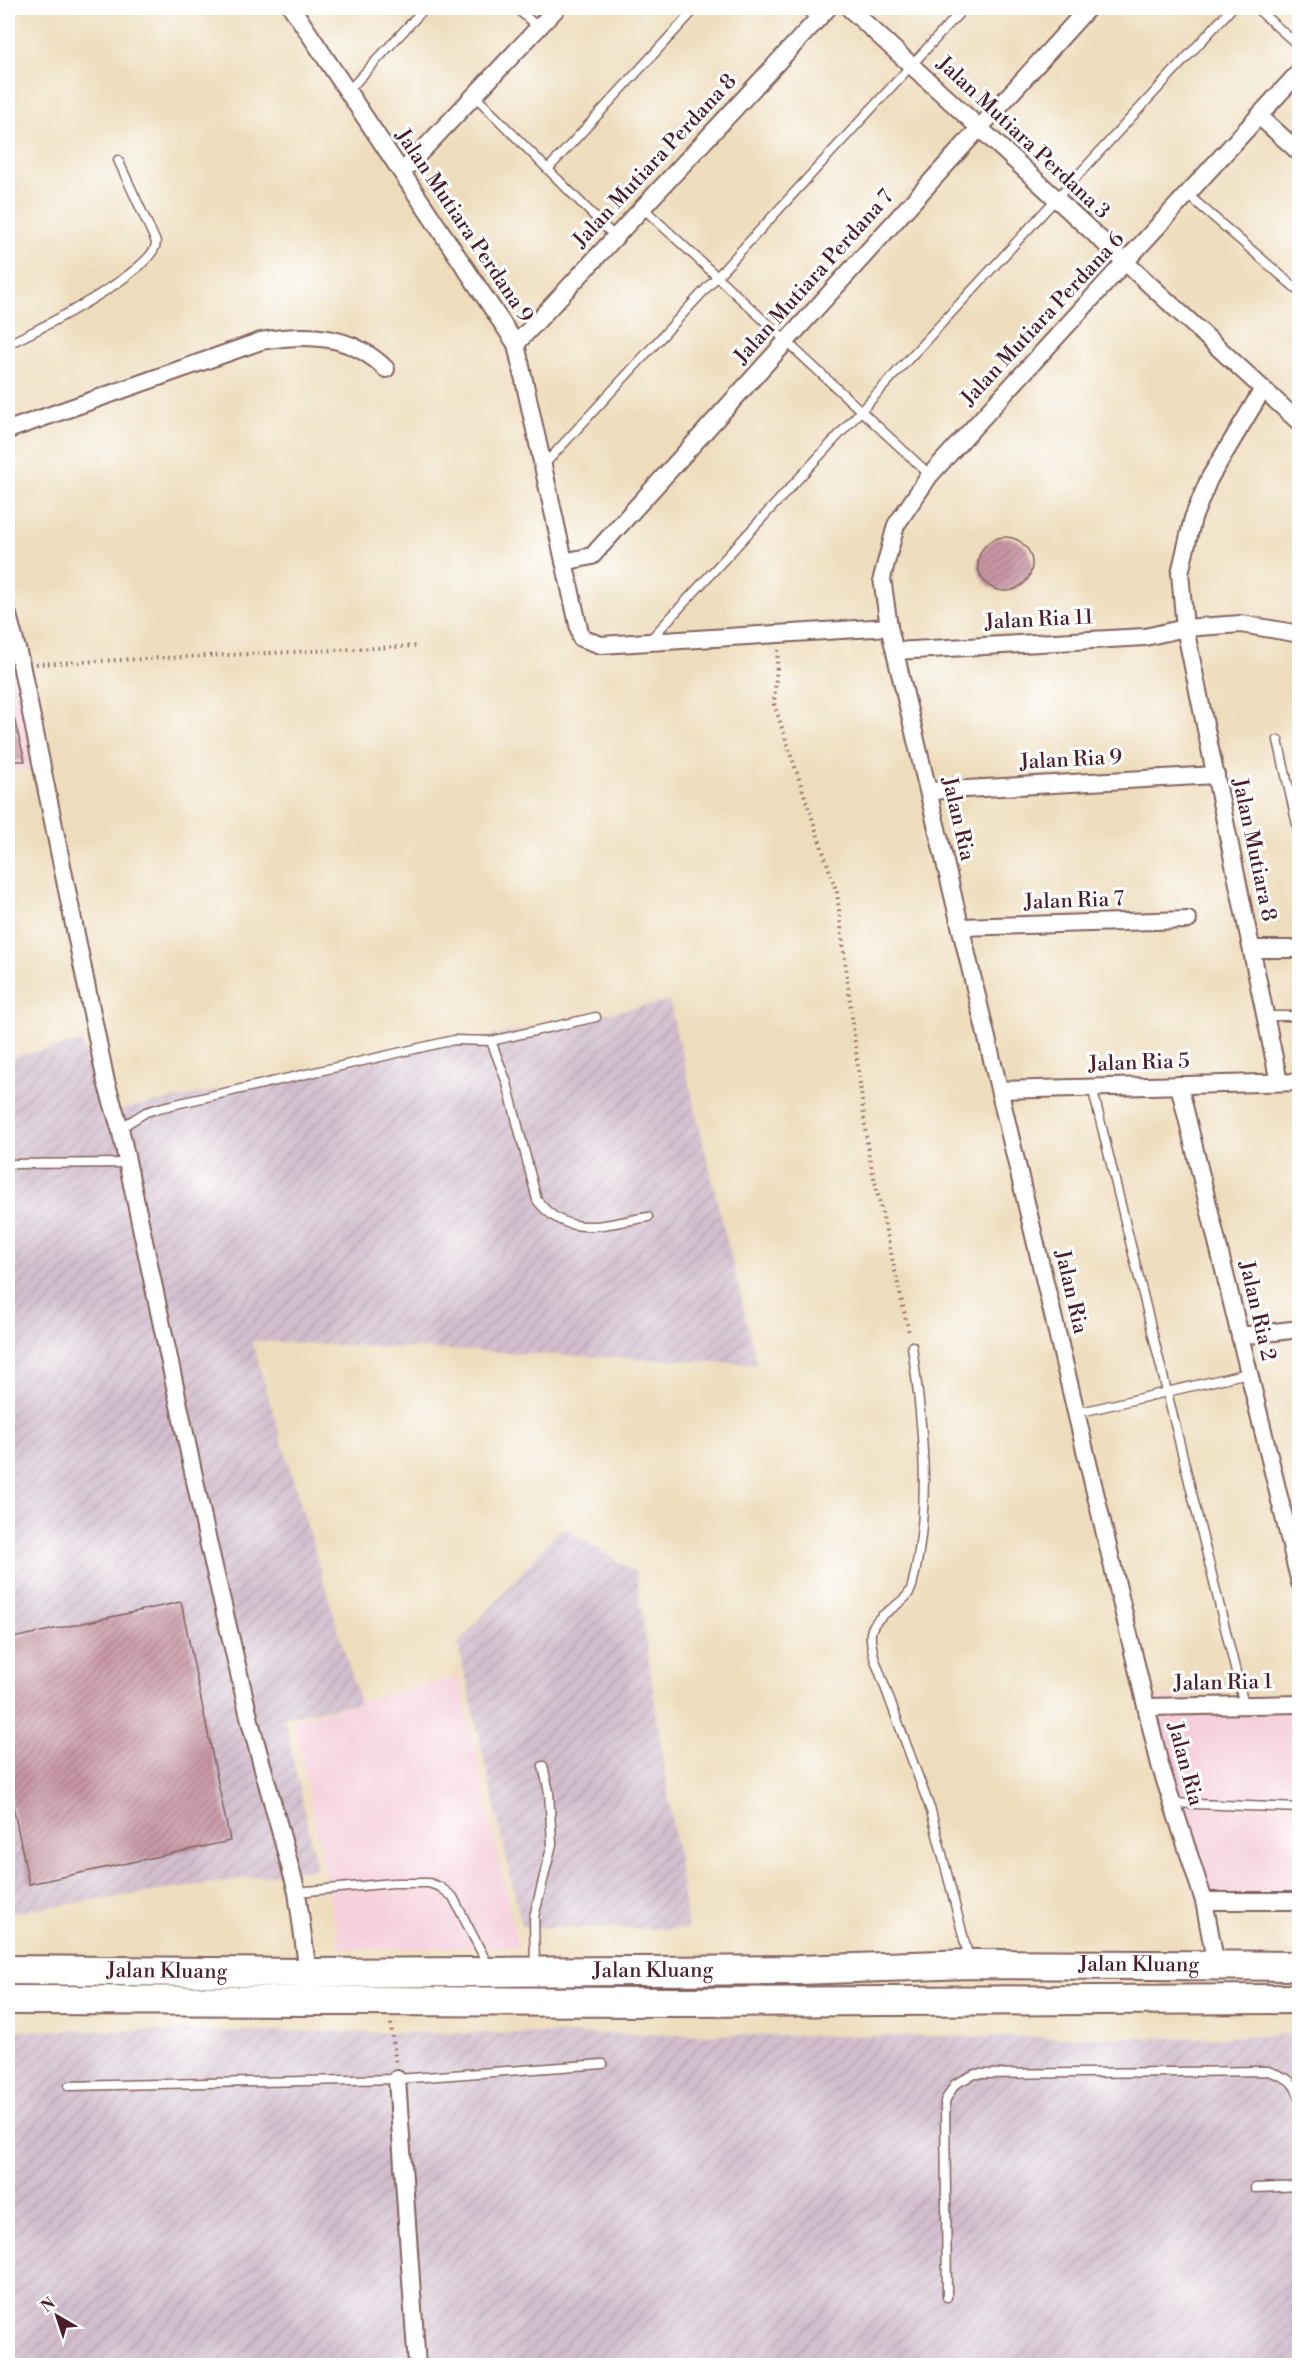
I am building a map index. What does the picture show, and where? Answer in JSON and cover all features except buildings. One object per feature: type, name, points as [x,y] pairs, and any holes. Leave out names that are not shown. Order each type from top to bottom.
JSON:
[{"type":"highway","name":"Jalan Kluang","points":[[8,1970],[308,1973],[798,1970],[970,1964],[1299,1966]]},
{"type":"highway","name":"Jalan Kluang","points":[[8,2000],[701,2002],[1299,2000]]},
{"type":"street","name":"Jalan Mutiara Perdana 9","points":[[292,8],[516,344],[581,638],[601,645],[648,642]]},
{"type":"street","points":[[402,172],[556,8]]},
{"type":"street","name":"Jalan Mutiara Perdana 3","points":[[849,8],[1299,423]]},
{"type":"street","name":"Jalan Mutiara Perdana 7","points":[[564,562],[592,556],[1088,8]]},
{"type":"street","name":"Jalan Mutiara Perdana 8","points":[[516,344],[822,14]]},
{"type":"street","name":"Jalan Mutiara Perdana 6","points":[[889,627],[882,578],[896,525],[930,475],[1299,71]]},
{"type":"street","points":[[1259,116],[1299,153]]},
{"type":"street","points":[[8,430],[271,339],[314,337],[344,343],[370,353],[386,369]]},
{"type":"street","name":"Jalan Mutiara 8","points":[[1263,389],[1209,479],[1193,519],[1180,573],[1185,628],[1279,1082]]},
{"type":"street","points":[[8,615],[21,664],[106,1082],[120,1128],[207,1538],[251,1725],[297,1892],[308,1973]]},
{"type":"street","name":"Jalan Ria 11","points":[[895,651],[1145,637],[1185,628],[1241,624],[1299,634]]},
{"type":"street","points":[[648,642],[889,627]]},
{"type":"street","name":"Jalan Ria","points":[[889,627],[1170,1803],[1204,1901],[1216,1965]]},
{"type":"street","name":"Jalan Ria 9","points":[[928,791],[1216,775]]},
{"type":"street","name":"Jalan Ria 7","points":[[961,927],[1188,920]]},
{"type":"street","points":[[1252,949],[1299,949]]},
{"type":"street","name":"Jalan Ria 5","points":[[1000,1090],[1299,1082]]},
{"type":"street","name":"Jalan Ria 2","points":[[1179,1085],[1299,1583]]},
{"type":"street","points":[[1240,1336],[1299,1329]]},
{"type":"street","name":"Jalan Ria 1","points":[[1147,1707],[1299,1704]]},
{"type":"street","points":[[1204,1901],[1299,1901]]},
{"type":"street","points":[[397,2079],[417,2366]]},
{"type":"lane","points":[[347,92],[425,8]]},
{"type":"lane","points":[[516,8],[538,27]]},
{"type":"lane","points":[[548,170],[696,8]]},
{"type":"lane","points":[[803,8],[822,14]]},
{"type":"lane","points":[[543,466],[964,8]]},
{"type":"lane","points":[[648,642],[1232,8]]},
{"type":"lane","points":[[1257,8],[1299,47]]},
{"type":"lane","points":[[474,95],[615,237]]},
{"type":"lane","points":[[8,344],[120,282],[156,249],[156,242],[118,160]]},
{"type":"lane","points":[[1187,194],[1299,292]]},
{"type":"lane","points":[[642,207],[930,475]]},
{"type":"lane","points":[[1278,740],[1299,838]]},
{"type":"lane","points":[[1265,1016],[1299,1016]]},
{"type":"lane","points":[[120,1128],[146,1112],[163,1107],[454,1040],[491,1041],[596,1017]]},
{"type":"lane","points":[[491,1041],[507,1083],[537,1200],[547,1214],[581,1229],[648,1217]]},
{"type":"lane","points":[[1092,1087],[1244,1705]]},
{"type":"lane","points":[[8,1164],[127,1163]]},
{"type":"lane","points":[[912,1346],[921,1411],[924,1456],[920,1546],[912,1589],[875,1624],[871,1631],[871,1641],[874,1660],[932,1811],[970,1964]]},
{"type":"lane","points":[[1077,1413],[1248,1373]]},
{"type":"lane","points":[[535,1971],[534,1917],[552,1844],[549,1792],[543,1766]]},
{"type":"lane","points":[[1170,1803],[1299,1808]]},
{"type":"lane","points":[[297,1892],[393,1883],[429,1883],[440,1887],[453,1897],[465,1916],[491,1971]]},
{"type":"lane","points":[[69,2086],[397,2079],[603,2064]]},
{"type":"lane","points":[[946,2297],[945,2101],[955,2084],[975,2074],[1268,2071],[1288,2078],[1297,2087],[1299,2100]]},
{"type":"lane","points":[[1256,2188],[1299,2186]]},
{"type":"path","points":[[780,634],[774,704],[837,893],[868,1151],[912,1346]]},
{"type":"path","points":[[21,664],[419,646]]},
{"type":"path","points":[[389,2000],[397,2079]]},
{"type":"shaded area","points":[[8,648],[38,770],[8,771]]},
{"type":"shaded area","points":[[669,1001],[757,1364],[252,1341],[360,1703],[284,1717],[317,1868],[8,1913],[8,1845],[10,1851],[8,1840],[8,1058],[82,1042],[103,1113]]},
{"type":"shaded area","points":[[562,1527],[636,1573],[688,1929],[522,1927],[458,1644]]},
{"type":"shaded area","points":[[459,1676],[518,1947],[340,1949],[294,1720]]},
{"type":"shaded area","points":[[1299,1696],[1299,1907],[1198,1908],[1137,1699]]},
{"type":"shaded area","points":[[8,2030],[1209,2038],[1299,2034],[1299,2365],[8,2365]]}]
